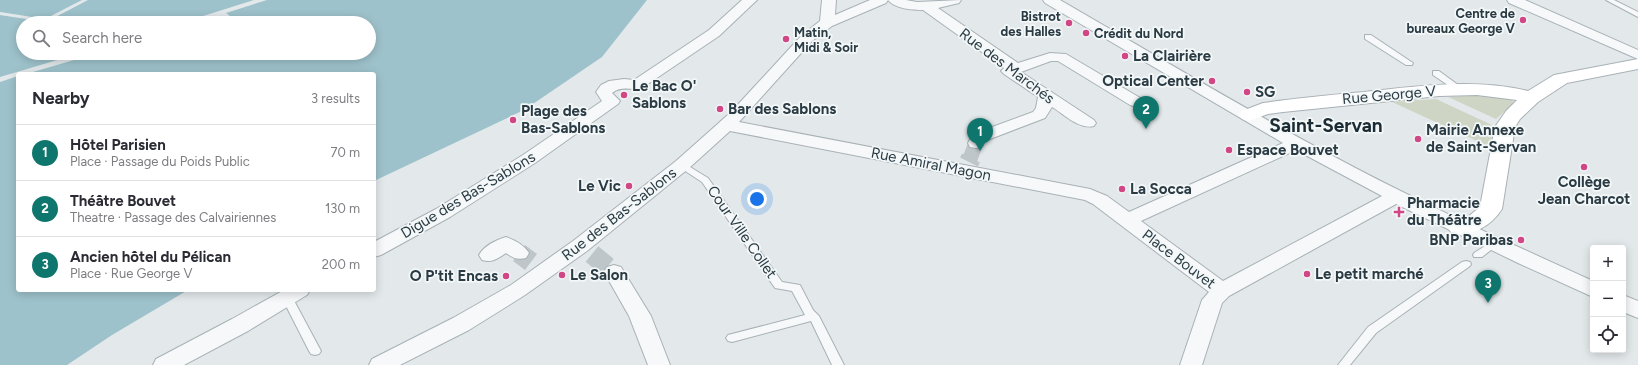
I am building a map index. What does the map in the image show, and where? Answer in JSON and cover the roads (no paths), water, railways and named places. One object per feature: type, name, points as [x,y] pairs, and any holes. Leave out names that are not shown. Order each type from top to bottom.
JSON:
[{"type":"street","name":"Digue des Bas-Sablons","points":[[376,249],[449,209],[529,159],[612,101],[605,95],[604,92],[607,89],[616,84],[623,83],[637,85],[714,33],[750,0]]},
{"type":"street","points":[[827,23],[829,0]]},
{"type":"street","name":"Rue des Bas-Sablons","points":[[380,365],[461,324],[518,290],[531,262],[586,250],[727,125],[807,38],[827,23],[881,0]]},
{"type":"street","points":[[895,0],[909,6],[927,7],[954,0]]},
{"type":"street","points":[[1050,0],[1297,143],[1396,196],[1459,227],[1486,249],[1590,289]]},
{"type":"street","points":[[1514,0],[1638,55]]},
{"type":"street","name":"Rue des Marchés","points":[[927,7],[1015,68],[1009,71],[1088,123]]},
{"type":"street","points":[[1015,68],[1050,57],[1061,57],[1136,102]]},
{"type":"street","name":"Rue George V","points":[[1249,116],[1263,110],[1283,106],[1431,90],[1538,94],[1572,84],[1602,72],[1638,64]]},
{"type":"street","points":[[1459,227],[1476,223],[1485,217],[1491,209],[1505,127],[1513,115],[1538,94]]},
{"type":"street","points":[[976,143],[979,138],[1039,115],[1044,108],[1046,96]]},
{"type":"street","name":"Rue Amiral Magon","points":[[727,125],[967,167],[1090,195],[1100,200],[1127,220]]},
{"type":"street","name":"Place Bouvet","points":[[1297,143],[1127,220],[1222,291],[1396,196]]},
{"type":"street","points":[[489,255],[506,244],[531,262]]},
{"type":"street","points":[[614,272],[640,316],[659,365]]},
{"type":"street","points":[[1191,365],[1213,300],[1222,291]]},
{"type":"street","points":[[164,365],[240,325],[294,294]]},
{"type":"street","points":[[1626,305],[1638,310]]},
{"type":"lane","points":[[1609,0],[1638,15]]},
{"type":"lane","points":[[1368,38],[1412,62],[1403,54]]},
{"type":"lane","points":[[1435,76],[1455,90]]},
{"type":"lane","name":"Cour Ville Collet","points":[[682,165],[705,180],[779,285],[796,288],[809,313],[814,316],[838,365]]},
{"type":"lane","points":[[1344,365],[1372,330],[1466,264]]},
{"type":"lane","points":[[294,294],[315,351]]},
{"type":"lane","points":[[732,338],[814,316]]},
{"type":"water","points":[[0,0],[254,0],[203,16],[16,16],[16,60],[57,60],[0,77]]},
{"type":"water","points":[[267,0],[647,0],[602,57],[524,110],[376,180],[376,72],[33,72],[74,60],[376,60],[376,16],[230,16],[226,13]]},
{"type":"water","points":[[16,77],[16,292],[185,292],[112,335],[67,365],[0,365],[0,82]]},
{"type":"tunnel","points":[[970,159],[976,143]]},
{"type":"tunnel","points":[[969,162],[971,158]]},
{"type":"tunnel","points":[[519,253],[531,262]]},
{"type":"tunnel","points":[[592,254],[614,272]]},
{"type":"place","name":"Centre de bureaux George V","points":[[1523,20]]},
{"type":"place","name":"Bistrot des Halles","points":[[1069,23]]},
{"type":"place","name":"Crédit du Nord","points":[[1086,33]]},
{"type":"place","name":"Matin, Midi & Soir","points":[[786,39]]},
{"type":"place","name":"La Clairière","points":[[1125,56]]},
{"type":"place","name":"Optical Center","points":[[1212,81]]},
{"type":"place","name":"SG","points":[[1247,92]]},
{"type":"place","name":"Le Bac O' Sablons","points":[[624,95]]},
{"type":"place","name":"Bar des Sablons","points":[[720,109]]},
{"type":"place","name":"Plage des Bas-Sablons","points":[[513,120]]},
{"type":"place","name":"Théâtre Bouvet","points":[[1146,129]]},
{"type":"place","name":"Mairie Annexe de Saint-Servan","points":[[1418,139]]},
{"type":"place","name":"Espace Bouvet","points":[[1229,150]]},
{"type":"place","name":"Hôtel Parisien","points":[[980,151]]},
{"type":"place","name":"Collège Jean Charcot","points":[[1584,167]]},
{"type":"place","name":"Le Vic","points":[[629,186]]},
{"type":"place","name":"La Socca","points":[[1122,189]]},
{"type":"place","name":"Pharmacie du Théâtre","points":[[1399,212]]},
{"type":"place","name":"BNP Paribas","points":[[1521,240]]},
{"type":"place","name":"Le petit marché","points":[[1307,274]]},
{"type":"place","name":"Le Salon","points":[[562,275]]},
{"type":"place","name":"O P'tit Encas","points":[[506,276]]},
{"type":"place","name":"Ancien hôtel du Pélican","points":[[1488,303]]},
{"type":"district","name":"Saint-Servan","points":[[1326,125]]}]
